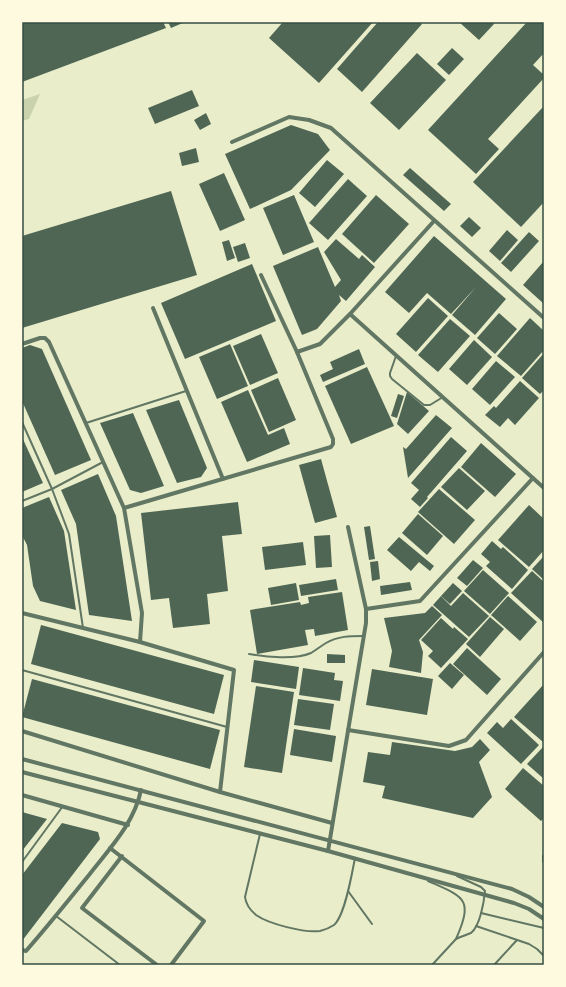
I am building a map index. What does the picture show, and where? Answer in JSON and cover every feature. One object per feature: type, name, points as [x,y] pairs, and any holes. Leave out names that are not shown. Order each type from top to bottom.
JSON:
[{"type":"street","points":[[232,142],[289,117],[309,120],[331,128],[544,318]]},
{"type":"street","points":[[296,352],[320,344],[350,314],[434,221]]},
{"type":"street","points":[[124,508],[331,447],[333,444],[333,439],[261,274]]},
{"type":"street","points":[[153,308],[223,479]]},
{"type":"street","points":[[350,314],[544,488]]},
{"type":"street","points":[[22,344],[40,338],[45,338],[49,342],[124,508],[142,613],[140,642]]},
{"type":"street","points":[[366,609],[420,601],[533,478]]},
{"type":"street","points":[[328,850],[364,636],[366,609],[348,527]]},
{"type":"street","points":[[22,613],[140,642],[234,670],[220,792]]},
{"type":"street","points":[[348,730],[449,746],[466,740],[544,652]]},
{"type":"street","points":[[22,731],[220,792],[332,823]]},
{"type":"street","points":[[22,759],[512,889],[544,906]]},
{"type":"street","points":[[22,772],[328,850],[484,896],[514,903],[529,909],[544,919]]},
{"type":"street","points":[[22,950],[26,951],[56,916],[128,825],[141,790]]},
{"type":"street","points":[[22,795],[128,825]]},
{"type":"street","points":[[110,848],[204,921],[170,965]]},
{"type":"street","points":[[122,856],[82,908],[157,965]]},
{"type":"street","points":[[544,856],[544,861]]},
{"type":"lane","points":[[397,355],[390,373],[392,379],[424,405],[430,405],[443,396]]},
{"type":"lane","points":[[86,423],[187,390]]},
{"type":"lane","points":[[22,422],[52,489],[69,534],[83,628]]},
{"type":"lane","points":[[22,501],[52,489],[103,462]]},
{"type":"lane","points":[[249,654],[268,657],[289,657],[310,653],[328,642],[345,636],[364,636]]},
{"type":"lane","points":[[22,670],[228,727]]},
{"type":"lane","points":[[22,862],[63,806]]},
{"type":"lane","points":[[260,833],[245,897],[246,905],[255,914],[263,919],[303,930],[321,930],[334,924],[342,915],[355,858]]},
{"type":"lane","points":[[451,872],[481,887],[485,891],[476,926],[471,932],[456,939]]},
{"type":"lane","points":[[420,877],[456,894],[461,897],[464,903],[462,925],[456,939],[432,965]]},
{"type":"lane","points":[[348,891],[372,924]]},
{"type":"lane","points":[[480,913],[544,928]]},
{"type":"lane","points":[[56,916],[120,965]]},
{"type":"lane","points":[[476,926],[537,948],[544,956]]},
{"type":"lane","points":[[494,965],[517,940]]},
{"type":"green space","points":[[40,94],[29,119],[22,121],[22,100]]},
{"type":"building","points":[[22,22],[163,22],[166,28],[22,82]]},
{"type":"building","points":[[168,22],[185,22],[171,28]]},
{"type":"building","points":[[283,22],[373,22],[319,83],[269,38]]},
{"type":"building","points":[[378,22],[419,22],[422,24],[362,92],[337,69]]},
{"type":"building","points":[[459,22],[493,22],[494,24],[479,40]]},
{"type":"building","points":[[527,22],[544,22],[544,53],[533,65],[544,75],[544,78],[488,139],[499,149],[476,174],[428,130]]},
{"type":"building","points":[[452,48],[464,59],[449,75],[437,64]]},
{"type":"building","points":[[417,53],[446,80],[399,130],[370,103]]},
{"type":"building","points":[[192,90],[199,106],[155,124],[148,108]]},
{"type":"building","points":[[544,106],[544,202],[521,227],[473,182]]},
{"type":"building","points":[[206,113],[211,124],[200,130],[194,120]]},
{"type":"building","points":[[291,125],[318,134],[330,150],[291,190],[250,209],[225,154]]},
{"type":"building","points":[[196,148],[199,162],[182,166],[179,153]]},
{"type":"building","points":[[327,160],[344,174],[315,207],[299,193]]},
{"type":"building","points":[[410,168],[451,204],[444,211],[403,175]]},
{"type":"building","points":[[224,173],[245,220],[220,231],[199,184]]},
{"type":"building","points":[[348,179],[367,196],[328,240],[309,223]]},
{"type":"building","points":[[171,191],[197,275],[22,328],[22,236]]},
{"type":"building","points":[[294,195],[314,242],[283,255],[263,208]]},
{"type":"building","points":[[376,195],[409,224],[374,263],[342,234]]},
{"type":"building","points":[[469,217],[481,228],[472,237],[460,226]]},
{"type":"building","points":[[507,230],[518,240],[500,261],[489,251]]},
{"type":"building","points":[[529,232],[539,241],[511,272],[501,263]]},
{"type":"building","points":[[434,236],[506,299],[475,335],[452,315],[476,287],[451,314],[427,293],[409,313],[385,292]]},
{"type":"building","points":[[336,239],[359,259],[362,255],[375,267],[346,301],[339,295],[341,301],[317,329],[302,335],[273,266],[318,247],[335,287],[341,280],[324,252]]},
{"type":"building","points":[[229,240],[235,258],[227,261],[222,242]]},
{"type":"building","points":[[245,243],[250,258],[238,262],[233,247]]},
{"type":"building","points":[[544,261],[544,304],[523,285]]},
{"type":"building","points":[[252,264],[276,321],[185,359],[161,303]]},
{"type":"building","points":[[428,298],[448,316],[416,352],[396,334]]},
{"type":"building","points":[[499,313],[517,329],[495,354],[477,338]]},
{"type":"building","points":[[530,318],[544,331],[544,350],[521,376],[497,356]]},
{"type":"building","points":[[450,319],[470,336],[438,372],[418,355]]},
{"type":"building","points":[[261,334],[278,373],[250,385],[233,346]]},
{"type":"building","points":[[474,340],[492,357],[467,385],[449,369]]},
{"type":"building","points":[[230,344],[248,386],[217,399],[199,357]]},
{"type":"building","points":[[30,345],[42,349],[91,460],[55,475],[22,401],[22,348]]},
{"type":"building","points":[[359,349],[365,364],[323,382],[320,375],[333,369],[330,362]]},
{"type":"building","points":[[544,353],[544,390],[540,394],[522,378]]},
{"type":"building","points":[[496,361],[515,377],[490,405],[472,389]]},
{"type":"building","points":[[367,367],[394,426],[351,444],[325,386]]},
{"type":"building","points":[[278,378],[296,420],[269,432],[251,390]]},
{"type":"building","points":[[520,381],[539,398],[515,425],[508,418],[500,427],[485,415],[494,406],[496,408]]},
{"type":"building","points":[[248,390],[268,435],[284,428],[290,444],[247,462],[221,402]]},
{"type":"building","points":[[407,392],[429,411],[408,434],[397,424]]},
{"type":"building","points":[[398,394],[404,396],[397,418],[391,416]]},
{"type":"building","points":[[179,400],[207,468],[201,477],[177,483],[146,410]]},
{"type":"building","points":[[133,413],[164,486],[141,493],[130,490],[100,423]]},
{"type":"building","points":[[436,415],[452,428],[408,478],[403,447],[406,449]]},
{"type":"building","points":[[22,437],[43,483],[22,492]]},
{"type":"building","points":[[451,437],[467,451],[420,507],[411,499],[419,490],[411,483]]},
{"type":"building","points":[[481,443],[516,474],[495,497],[461,467]]},
{"type":"building","points":[[321,459],[337,517],[315,523],[299,465]]},
{"type":"building","points":[[459,468],[485,491],[467,510],[441,487]]},
{"type":"building","points":[[98,474],[116,516],[132,621],[89,615],[76,524],[61,490]]},
{"type":"building","points":[[439,489],[475,520],[454,544],[418,512]]},
{"type":"building","points":[[49,497],[64,531],[76,610],[40,601],[33,586],[27,545],[22,535],[22,508]]},
{"type":"building","points":[[238,502],[242,534],[222,536],[228,591],[207,594],[210,624],[173,628],[169,598],[151,600],[141,513]]},
{"type":"building","points":[[529,505],[544,519],[544,550],[529,567],[498,540]]},
{"type":"building","points":[[418,514],[443,536],[427,555],[402,533]]},
{"type":"building","points":[[370,526],[375,559],[369,560],[364,527]]},
{"type":"building","points":[[330,535],[332,567],[316,568],[314,536]]},
{"type":"building","points":[[399,537],[434,566],[430,571],[419,562],[411,571],[387,550]]},
{"type":"building","points":[[492,541],[501,549],[503,547],[528,570],[512,589],[486,566],[490,562],[481,554]]},
{"type":"building","points":[[303,542],[306,565],[265,570],[262,547]]},
{"type":"building","points":[[544,556],[544,580],[532,569]]},
{"type":"building","points":[[473,560],[483,568],[467,586],[457,578]]},
{"type":"building","points":[[378,561],[380,579],[372,581],[370,562]]},
{"type":"building","points":[[483,570],[509,593],[490,614],[464,591]]},
{"type":"building","points":[[532,571],[544,582],[544,623],[511,593]]},
{"type":"building","points":[[336,579],[338,590],[301,596],[299,585]]},
{"type":"building","points":[[410,582],[412,590],[381,595],[380,586]]},
{"type":"building","points":[[296,583],[299,600],[271,605],[268,588]]},
{"type":"building","points":[[453,583],[462,591],[450,604],[441,596]]},
{"type":"building","points":[[342,592],[348,630],[315,636],[314,629],[305,630],[308,645],[257,654],[250,610],[300,602],[301,605],[309,603],[308,597]]},
{"type":"building","points":[[463,593],[489,616],[469,637],[433,605],[441,596],[451,606]]},
{"type":"building","points":[[508,596],[537,622],[520,641],[491,615]]},
{"type":"building","points":[[432,606],[442,615],[419,640],[423,652],[421,673],[389,667],[392,651],[384,618],[425,613]]},
{"type":"building","points":[[490,617],[504,629],[480,657],[466,644]]},
{"type":"building","points":[[441,618],[453,629],[454,627],[468,639],[441,668],[428,656],[433,651],[421,640]]},
{"type":"building","points":[[41,625],[224,675],[214,714],[31,664]]},
{"type":"building","points":[[467,648],[501,679],[487,695],[453,664]]},
{"type":"building","points":[[327,654],[345,655],[345,663],[327,663]]},
{"type":"building","points":[[254,660],[299,667],[296,689],[251,682]]},
{"type":"building","points":[[450,663],[464,675],[452,689],[438,676]]},
{"type":"building","points":[[303,668],[335,673],[334,680],[343,681],[340,701],[299,695]]},
{"type":"building","points":[[372,669],[433,679],[427,715],[366,705]]},
{"type":"building","points":[[32,679],[220,730],[210,769],[22,717]]},
{"type":"building","points":[[544,684],[544,741],[543,742],[514,717]]},
{"type":"building","points":[[256,686],[294,692],[282,773],[244,767]]},
{"type":"building","points":[[298,699],[334,704],[330,730],[294,725]]},
{"type":"building","points":[[511,719],[539,745],[521,764],[487,733],[497,722],[503,728]]},
{"type":"building","points":[[294,729],[336,736],[332,762],[290,755]]},
{"type":"building","points":[[480,739],[490,750],[479,762],[492,797],[473,818],[382,798],[385,786],[363,782],[368,752],[390,755],[392,742],[455,751],[472,747]]},
{"type":"building","points":[[544,746],[544,779],[527,764]]},
{"type":"building","points":[[523,768],[544,786],[544,818],[541,821],[505,789]]},
{"type":"building","points":[[22,812],[47,819],[22,851]]},
{"type":"building","points":[[62,823],[98,832],[100,839],[22,941],[22,875]]}]
